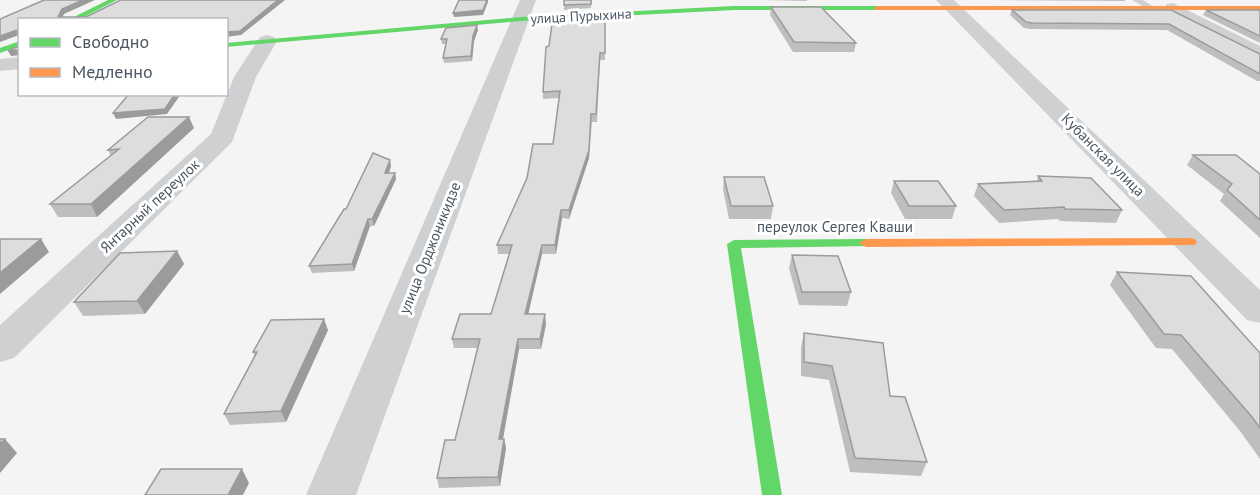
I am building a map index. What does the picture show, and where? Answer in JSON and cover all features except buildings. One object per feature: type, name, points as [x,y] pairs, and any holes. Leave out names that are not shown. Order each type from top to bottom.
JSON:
[{"type":"street","points":[[75,18],[114,0]]},
{"type":"street","name":"улица Пурыхина","points":[[228,45],[525,10],[949,4],[1260,8]]},
{"type":"street","name":"Кубанская улица","points":[[949,4],[1260,311]]},
{"type":"street","points":[[1173,8],[1260,54]]},
{"type":"street","name":"улица Орджоникидзе","points":[[331,495],[525,10]]},
{"type":"street","name":"Янтарный переулок","points":[[0,348],[223,137],[245,77],[267,41]]},
{"type":"street","points":[[0,51],[18,44]]},
{"type":"street","points":[[0,65],[18,63]]},
{"type":"street","name":"переулок Сергея Кваши","points":[[772,495],[734,244],[1190,242]]},
{"type":"lane","points":[[1136,0],[1152,8]]},
{"type":"traffic: fast","points":[[75,18],[114,0]]},
{"type":"traffic: fast","points":[[228,45],[521,19],[734,8],[878,8]]},
{"type":"traffic: fast","points":[[0,51],[18,44]]},
{"type":"traffic: fast","points":[[772,495],[734,244],[866,243]]},
{"type":"traffic: slow","points":[[878,8],[1260,8]]},
{"type":"traffic: slow","points":[[866,243],[1190,242]]}]
